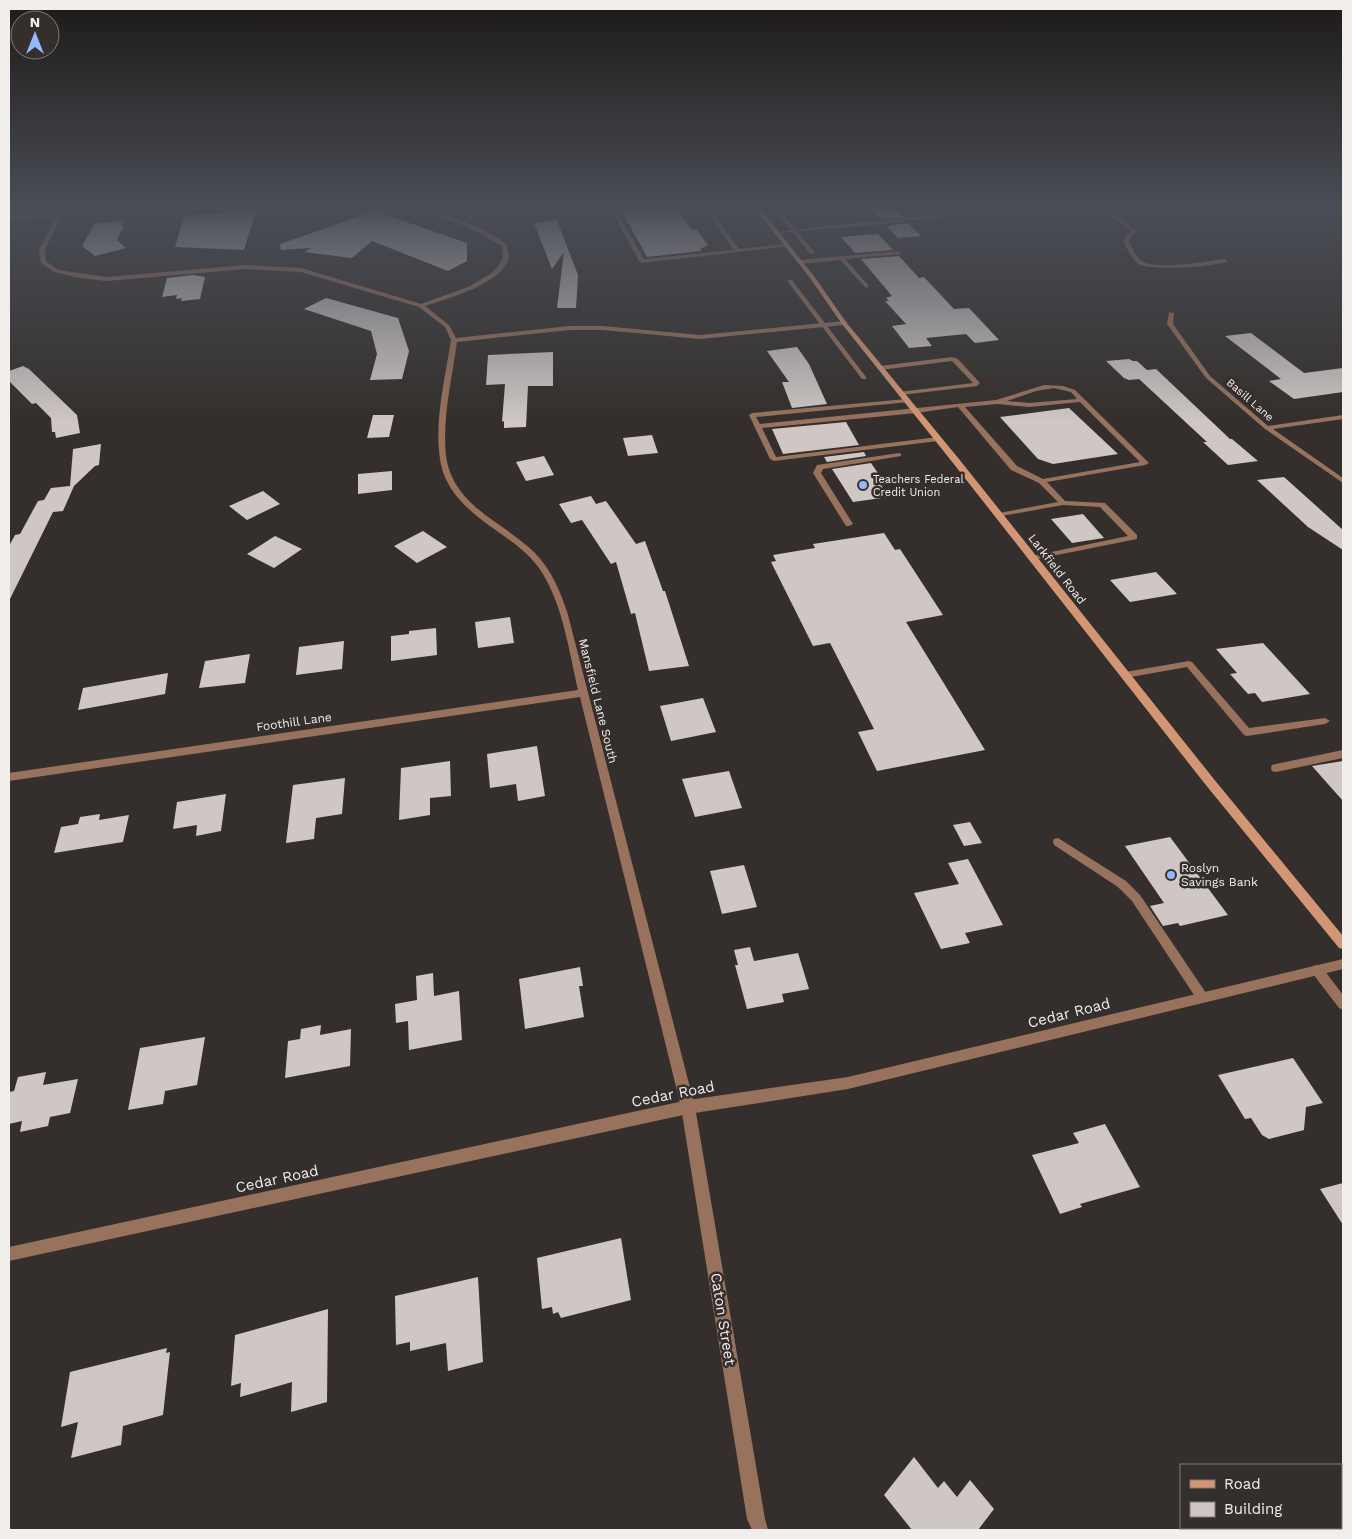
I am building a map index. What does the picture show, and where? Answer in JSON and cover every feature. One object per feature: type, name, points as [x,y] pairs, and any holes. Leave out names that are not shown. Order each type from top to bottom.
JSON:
[{"type":"main road","name":"Larkfield Road","points":[[811,278],[844,323],[999,515],[1213,786],[1343,944]]},
{"type":"street","points":[[96,278],[121,278]]},
{"type":"street","points":[[326,278],[421,306],[447,326],[454,340],[570,328],[603,328],[700,337],[844,323]]},
{"type":"street","points":[[421,306],[462,291],[488,278]]},
{"type":"street","points":[[859,278],[866,286]]},
{"type":"street","points":[[790,281],[864,378]]},
{"type":"street","name":"Basill Lane","points":[[1171,313],[1170,324],[1208,377],[1267,428],[1343,481]]},
{"type":"street","name":"Mansfield Lane South","points":[[454,340],[443,434],[443,456],[450,481],[465,502],[490,524],[524,547],[543,567],[556,590],[688,1107]]},
{"type":"street","points":[[880,368],[952,359],[956,360],[976,383],[975,385],[901,393]]},
{"type":"street","points":[[998,402],[1036,387],[1063,386],[1073,391],[1145,463],[1042,481]]},
{"type":"street","points":[[758,426],[960,405],[998,402],[1029,405],[1082,400]]},
{"type":"street","points":[[907,401],[752,415],[774,459],[938,439]]},
{"type":"street","points":[[960,405],[1014,468],[1042,481],[1062,503]]},
{"type":"street","points":[[1267,428],[1343,417]]},
{"type":"street","points":[[849,524],[817,473],[820,467],[899,455]]},
{"type":"street","points":[[999,515],[1062,503],[1102,504],[1134,537],[1032,558]]},
{"type":"street","points":[[1125,675],[1189,664],[1247,732],[1325,721]]},
{"type":"street","name":"Foothill Lane","points":[[9,776],[582,692]]},
{"type":"street","points":[[1276,768],[1343,754]]},
{"type":"street","points":[[1058,842],[1122,884],[1136,898],[1202,997]]},
{"type":"street","name":"Cedar Road","points":[[9,1254],[688,1107],[848,1083],[1343,964]]},
{"type":"street","points":[[1317,970],[1343,1004]]},
{"type":"street","name":"Caton Street","points":[[688,1107],[756,1520],[760,1530]]},
{"type":"building","points":[[167,278],[205,278],[200,299],[181,301],[182,298],[176,299],[177,295],[162,297]]},
{"type":"building","points":[[561,278],[578,278],[576,308],[557,308]]},
{"type":"building","points":[[877,278],[925,278],[954,309],[969,308],[999,340],[975,343],[966,334],[926,338],[932,346],[909,348],[892,326],[906,324],[885,301],[889,301],[886,298],[892,296]]},
{"type":"building","points":[[326,298],[398,318],[409,351],[402,379],[370,380],[377,354],[371,331],[304,309]]},
{"type":"building","points":[[1251,333],[1304,373],[1343,368],[1343,392],[1294,399],[1269,381],[1281,379],[1225,336]]},
{"type":"building","points":[[797,347],[809,364],[827,404],[792,408],[782,382],[789,382],[767,351]]},
{"type":"building","points":[[553,352],[553,386],[528,386],[526,427],[504,428],[504,421],[502,422],[505,384],[486,385],[488,355]]},
{"type":"building","points":[[1129,359],[1137,361],[1147,370],[1156,369],[1230,439],[1258,461],[1228,465],[1203,442],[1207,442],[1139,379],[1129,380],[1124,378],[1106,361]]},
{"type":"building","points":[[23,366],[29,369],[77,415],[80,433],[56,438],[55,432],[52,432],[51,418],[36,403],[32,404],[9,381],[9,371]]},
{"type":"building","points":[[1069,408],[1118,454],[1053,464],[1038,459],[1000,417]]},
{"type":"building","points":[[373,415],[394,415],[389,437],[367,438]]},
{"type":"building","points":[[846,422],[859,445],[783,454],[772,429]]},
{"type":"building","points":[[652,435],[658,453],[628,456],[623,438]]},
{"type":"building","points":[[101,444],[99,465],[95,466],[74,486],[63,511],[53,512],[9,601],[9,546],[15,535],[20,534],[38,501],[44,500],[51,488],[70,486],[73,449]]},
{"type":"building","points":[[864,452],[866,456],[827,462],[824,457]]},
{"type":"building","points":[[544,456],[554,475],[526,481],[516,462]]},
{"type":"building","name":"Teachers Federal Credit Union","points":[[871,463],[886,485],[881,485],[889,497],[853,502],[832,469]]},
{"type":"building","points":[[392,471],[392,490],[358,494],[358,474]]},
{"type":"building","points":[[1284,477],[1343,530],[1343,550],[1308,527],[1257,480]]},
{"type":"building","points":[[263,491],[280,504],[247,520],[229,506]]},
{"type":"building","points":[[591,496],[596,504],[606,501],[636,544],[645,541],[663,591],[665,591],[689,666],[649,671],[635,613],[631,614],[616,562],[611,564],[582,520],[571,523],[559,504]]},
{"type":"building","points":[[1083,514],[1104,538],[1072,543],[1051,519]]},
{"type":"building","points":[[423,531],[447,547],[417,563],[394,546]]},
{"type":"building","points":[[884,533],[895,550],[900,549],[943,615],[906,622],[985,750],[877,771],[858,732],[874,729],[830,643],[813,646],[771,562],[776,561],[773,555],[815,548],[813,544]]},
{"type":"building","points":[[275,536],[302,549],[274,568],[247,554]]},
{"type":"building","points":[[1156,572],[1177,594],[1130,602],[1110,580]]},
{"type":"building","points":[[510,617],[514,643],[478,648],[475,622]]},
{"type":"building","points":[[436,628],[437,655],[391,661],[391,636],[409,634],[409,631]]},
{"type":"building","points":[[344,641],[342,669],[296,675],[299,647]]},
{"type":"building","points":[[1263,643],[1310,694],[1262,702],[1255,693],[1248,694],[1230,674],[1237,673],[1216,649]]},
{"type":"building","points":[[250,654],[245,683],[199,688],[205,661]]},
{"type":"building","points":[[168,673],[165,694],[78,710],[83,688]]},
{"type":"building","points":[[703,698],[716,732],[671,741],[660,706]]},
{"type":"building","points":[[537,746],[545,796],[518,801],[516,784],[490,788],[487,754]]},
{"type":"building","points":[[450,761],[451,796],[430,798],[430,815],[399,820],[401,768]]},
{"type":"building","points":[[1343,761],[1343,801],[1312,766]]},
{"type":"building","points":[[729,771],[742,808],[695,817],[682,779]]},
{"type":"building","points":[[345,778],[342,814],[316,818],[314,839],[286,843],[293,785]]},
{"type":"building","points":[[226,794],[221,831],[196,836],[197,825],[173,829],[177,802]]},
{"type":"building","points":[[100,814],[99,820],[129,815],[123,842],[54,853],[61,827],[78,824],[80,817]]},
{"type":"building","points":[[970,822],[982,843],[964,846],[953,825]]},
{"type":"building","name":"Roslyn Savings Bank","points":[[1170,837],[1228,915],[1180,926],[1178,923],[1163,926],[1150,906],[1164,903],[1125,846]]},
{"type":"building","points":[[968,859],[1003,925],[965,933],[970,943],[941,949],[914,893],[959,884],[948,863]]},
{"type":"building","points":[[744,865],[757,907],[722,914],[710,871]]},
{"type":"building","points":[[750,947],[754,961],[798,953],[809,989],[782,994],[784,1002],[747,1009],[735,965],[738,965],[734,950]]},
{"type":"building","points":[[580,967],[583,986],[579,986],[584,1017],[525,1029],[519,979]]},
{"type":"building","points":[[433,973],[434,996],[459,991],[462,1040],[409,1050],[408,1021],[396,1023],[395,1004],[417,1000],[416,976]]},
{"type":"building","points":[[321,1025],[320,1035],[351,1029],[350,1066],[285,1078],[288,1041],[300,1039],[301,1029]]},
{"type":"building","points":[[205,1037],[197,1085],[165,1091],[163,1104],[128,1110],[140,1048]]},
{"type":"building","points":[[1293,1058],[1323,1103],[1306,1107],[1304,1130],[1269,1139],[1262,1135],[1251,1118],[1245,1119],[1218,1075]]},
{"type":"building","points":[[46,1072],[43,1085],[78,1079],[70,1113],[50,1117],[48,1126],[20,1132],[22,1121],[9,1124],[9,1092],[14,1091],[18,1077]]},
{"type":"building","points":[[1105,1124],[1140,1187],[1080,1204],[1082,1207],[1060,1214],[1032,1155],[1079,1143],[1073,1133]]},
{"type":"building","points":[[1343,1183],[1343,1225],[1320,1189]]},
{"type":"building","points":[[621,1238],[631,1300],[561,1318],[558,1312],[553,1314],[552,1307],[542,1309],[537,1258]]},
{"type":"building","points":[[478,1277],[483,1362],[448,1371],[446,1343],[410,1351],[410,1342],[396,1345],[395,1296]]},
{"type":"building","points":[[328,1309],[327,1402],[291,1412],[292,1382],[240,1397],[241,1383],[231,1386],[235,1335]]},
{"type":"building","points":[[167,1348],[166,1353],[170,1352],[163,1415],[123,1426],[121,1445],[71,1458],[78,1422],[61,1427],[70,1372]]},
{"type":"building","points":[[914,1457],[938,1488],[944,1481],[957,1497],[970,1480],[994,1509],[978,1530],[912,1530],[884,1495]]},
{"type":"place","name":"Teachers Federal Credit Union","points":[[863,485]]},
{"type":"place","name":"Roslyn Savings Bank","points":[[1171,875]]}]
